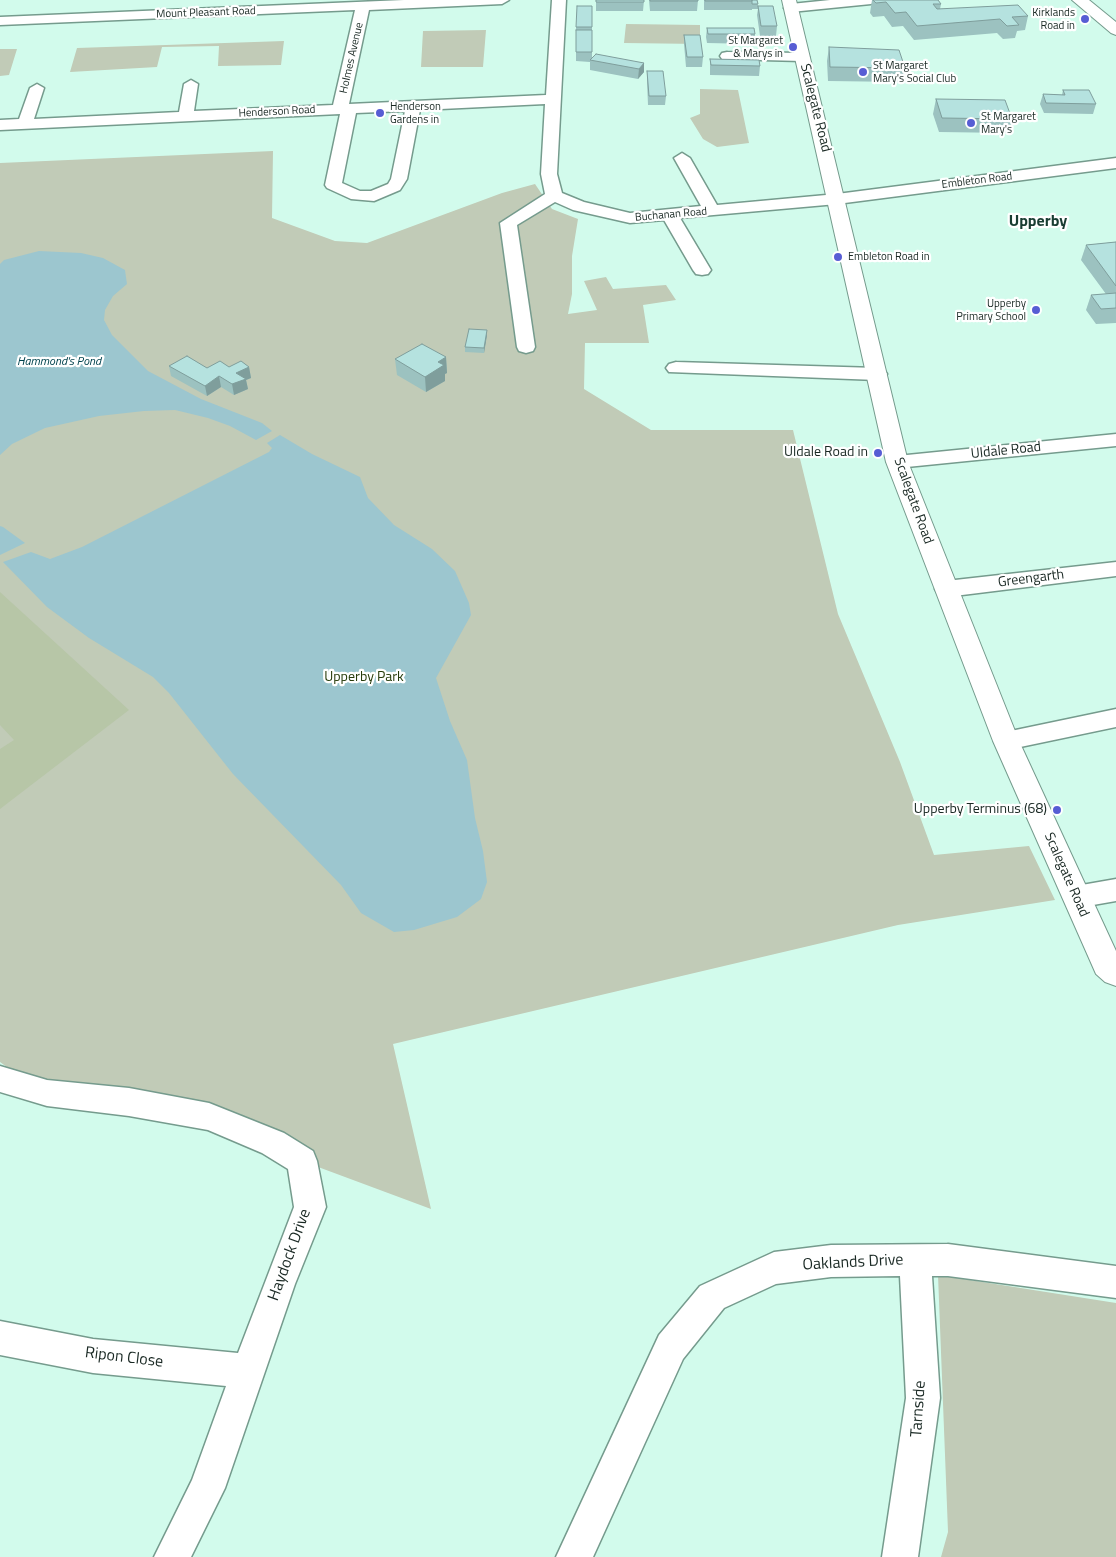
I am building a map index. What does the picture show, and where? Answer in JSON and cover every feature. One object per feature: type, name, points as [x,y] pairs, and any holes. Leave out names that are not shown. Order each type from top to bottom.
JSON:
[{"type":"street","name":"Mount Pleasant Road","points":[[0,21],[220,6],[363,7],[502,0]]},
{"type":"street","points":[[526,346],[508,223],[554,196],[549,174],[558,0]]},
{"type":"street","points":[[790,4],[871,0]]},
{"type":"street","points":[[1080,0],[1116,30]]},
{"type":"street","name":"Scalegate Road","points":[[790,4],[837,199],[896,462],[1006,741],[1107,965],[1116,973]]},
{"type":"street","name":"Holmes Avenue","points":[[363,7],[333,185],[357,196],[374,196],[394,188],[400,179],[413,106]]},
{"type":"street","points":[[727,56],[802,58]]},
{"type":"street","points":[[186,116],[191,84]]},
{"type":"street","points":[[25,123],[37,88]]},
{"type":"street","name":"Henderson Road","points":[[0,125],[553,99]]},
{"type":"street","points":[[682,158],[712,211]]},
{"type":"street","name":"Embleton Road","points":[[837,199],[1116,163]]},
{"type":"street","name":"Buchanan Road","points":[[554,196],[579,206],[630,218],[837,199]]},
{"type":"street","points":[[670,215],[702,270]]},
{"type":"street","points":[[676,368],[877,374]]},
{"type":"street","name":"Uldale Road","points":[[896,462],[1116,440]]},
{"type":"street","name":"Greengarth","points":[[946,589],[1116,569]]},
{"type":"street","points":[[1006,741],[1116,718]]},
{"type":"street","points":[[1076,897],[1116,890]]},
{"type":"street","name":"Haydock Drive","points":[[3,1085],[47,1093],[129,1102],[209,1118],[273,1143],[302,1161],[310,1207],[279,1284],[208,1488],[172,1557]]},
{"type":"street","name":"Oaklands Drive","points":[[574,1557],[671,1347],[712,1297],[774,1268],[831,1260],[948,1260],[1116,1282]]},
{"type":"street","name":"Tarnside","points":[[900,1557],[923,1398],[915,1260]]},
{"type":"street","name":"Ripon Close","points":[[0,1338],[93,1356],[249,1372]]},
{"type":"green space","points":[[626,24],[700,25],[700,44],[624,43]]},
{"type":"green space","points":[[486,30],[483,67],[421,67],[423,31]]},
{"type":"green space","points":[[284,41],[281,65],[218,66],[219,46],[162,47],[157,67],[70,72],[77,48]]},
{"type":"green space","points":[[0,49],[17,49],[9,75],[0,76]]},
{"type":"green space","points":[[700,89],[738,90],[749,143],[717,147],[703,139],[690,118],[700,114]]},
{"type":"green space","name":"Upperby Park","points":[[273,151],[272,218],[335,241],[367,243],[502,193],[535,184],[552,209],[578,219],[572,256],[572,294],[568,314],[597,310],[584,281],[606,277],[613,289],[666,285],[676,300],[643,305],[649,343],[585,343],[584,389],[651,430],[793,430],[838,614],[900,762],[934,855],[1029,846],[1055,900],[898,925],[393,1044],[431,1209],[302,1161],[129,1102],[15,1073],[0,1062],[0,163]]},
{"type":"green space","points":[[0,592],[129,710],[0,809],[0,749],[14,740],[0,725]]},
{"type":"green space","points":[[938,1275],[1116,1303],[1116,1557],[941,1557],[948,1532]]},
{"type":"water","name":"Hammond's Pond","points":[[39,251],[81,253],[103,258],[125,270],[127,284],[113,296],[105,310],[104,320],[112,335],[148,371],[201,399],[262,423],[272,431],[256,440],[230,426],[208,418],[175,410],[144,411],[99,416],[45,428],[12,444],[0,455],[0,264],[4,260]]},
{"type":"water","points":[[280,435],[312,454],[360,477],[368,498],[394,525],[432,549],[455,571],[469,603],[471,615],[436,678],[450,721],[467,760],[487,882],[481,899],[457,917],[414,930],[394,932],[361,913],[341,885],[233,774],[169,693],[153,677],[89,638],[47,607],[3,562],[31,552],[50,559],[82,547],[269,452],[272,448],[267,443]]},
{"type":"water","points":[[0,526],[3,527],[25,543],[0,555]]},
{"type":"building","points":[[596,0],[644,0],[644,2],[596,2]]},
{"type":"building","points":[[698,0],[698,1],[650,1]]},
{"type":"building","points":[[752,0],[752,1],[705,1]]},
{"type":"building","points":[[752,0],[757,0],[758,4],[752,4]]},
{"type":"building","points":[[873,0],[938,0],[941,4],[933,4],[937,9],[1018,5],[1028,16],[1012,17],[1019,25],[1007,26],[1000,19],[917,26],[906,12],[895,13],[886,2],[876,3]]},
{"type":"building","points":[[577,6],[592,6],[592,27],[576,27]]},
{"type":"building","points":[[758,6],[773,6],[777,26],[761,26]]},
{"type":"building","points":[[707,28],[754,28],[755,34],[708,34]]},
{"type":"building","points":[[576,30],[592,30],[592,52],[576,52]]},
{"type":"building","points":[[684,35],[700,35],[703,57],[687,57]]},
{"type":"building","points":[[829,47],[899,50],[905,68],[830,67]]},
{"type":"building","points":[[596,54],[644,63],[639,69],[590,60]]},
{"type":"building","points":[[710,59],[759,60],[760,66],[711,65]]},
{"type":"building","points":[[647,71],[663,71],[666,96],[649,96]]},
{"type":"building","points":[[1063,90],[1089,90],[1096,104],[1046,103],[1043,94],[1065,95]]},
{"type":"building","points":[[936,99],[1005,100],[1012,119],[942,118]]},
{"type":"building","points":[[1116,242],[1116,286],[1086,245]]},
{"type":"building","points":[[1116,293],[1116,308],[1101,309],[1091,295]]},
{"type":"building","points":[[469,329],[487,330],[484,348],[465,347]]},
{"type":"building","points":[[422,344],[446,357],[438,362],[444,365],[425,377],[395,359]]},
{"type":"building","points":[[187,356],[207,368],[220,361],[229,367],[241,361],[249,367],[236,373],[246,379],[232,384],[219,376],[205,386],[169,366]]},
{"type":"place","name":"Kirklands Road in","points":[[1085,19]]},
{"type":"place","name":"St Margaret & Marys in","points":[[793,47]]},
{"type":"place","name":"St Margaret Mary's Social Club","points":[[863,72]]},
{"type":"place","name":"Henderson Gardens in","points":[[380,113]]},
{"type":"place","name":"St Margaret Mary's","points":[[971,123]]},
{"type":"place","name":"Embleton Road in","points":[[838,257]]},
{"type":"place","name":"Upperby Primary School","points":[[1036,310]]},
{"type":"place","name":"Uldale Road in","points":[[878,453]]},
{"type":"place","name":"Upperby Terminus (68)","points":[[1057,810]]},
{"type":"district","name":"Upperby","points":[[1038,222]]}]
